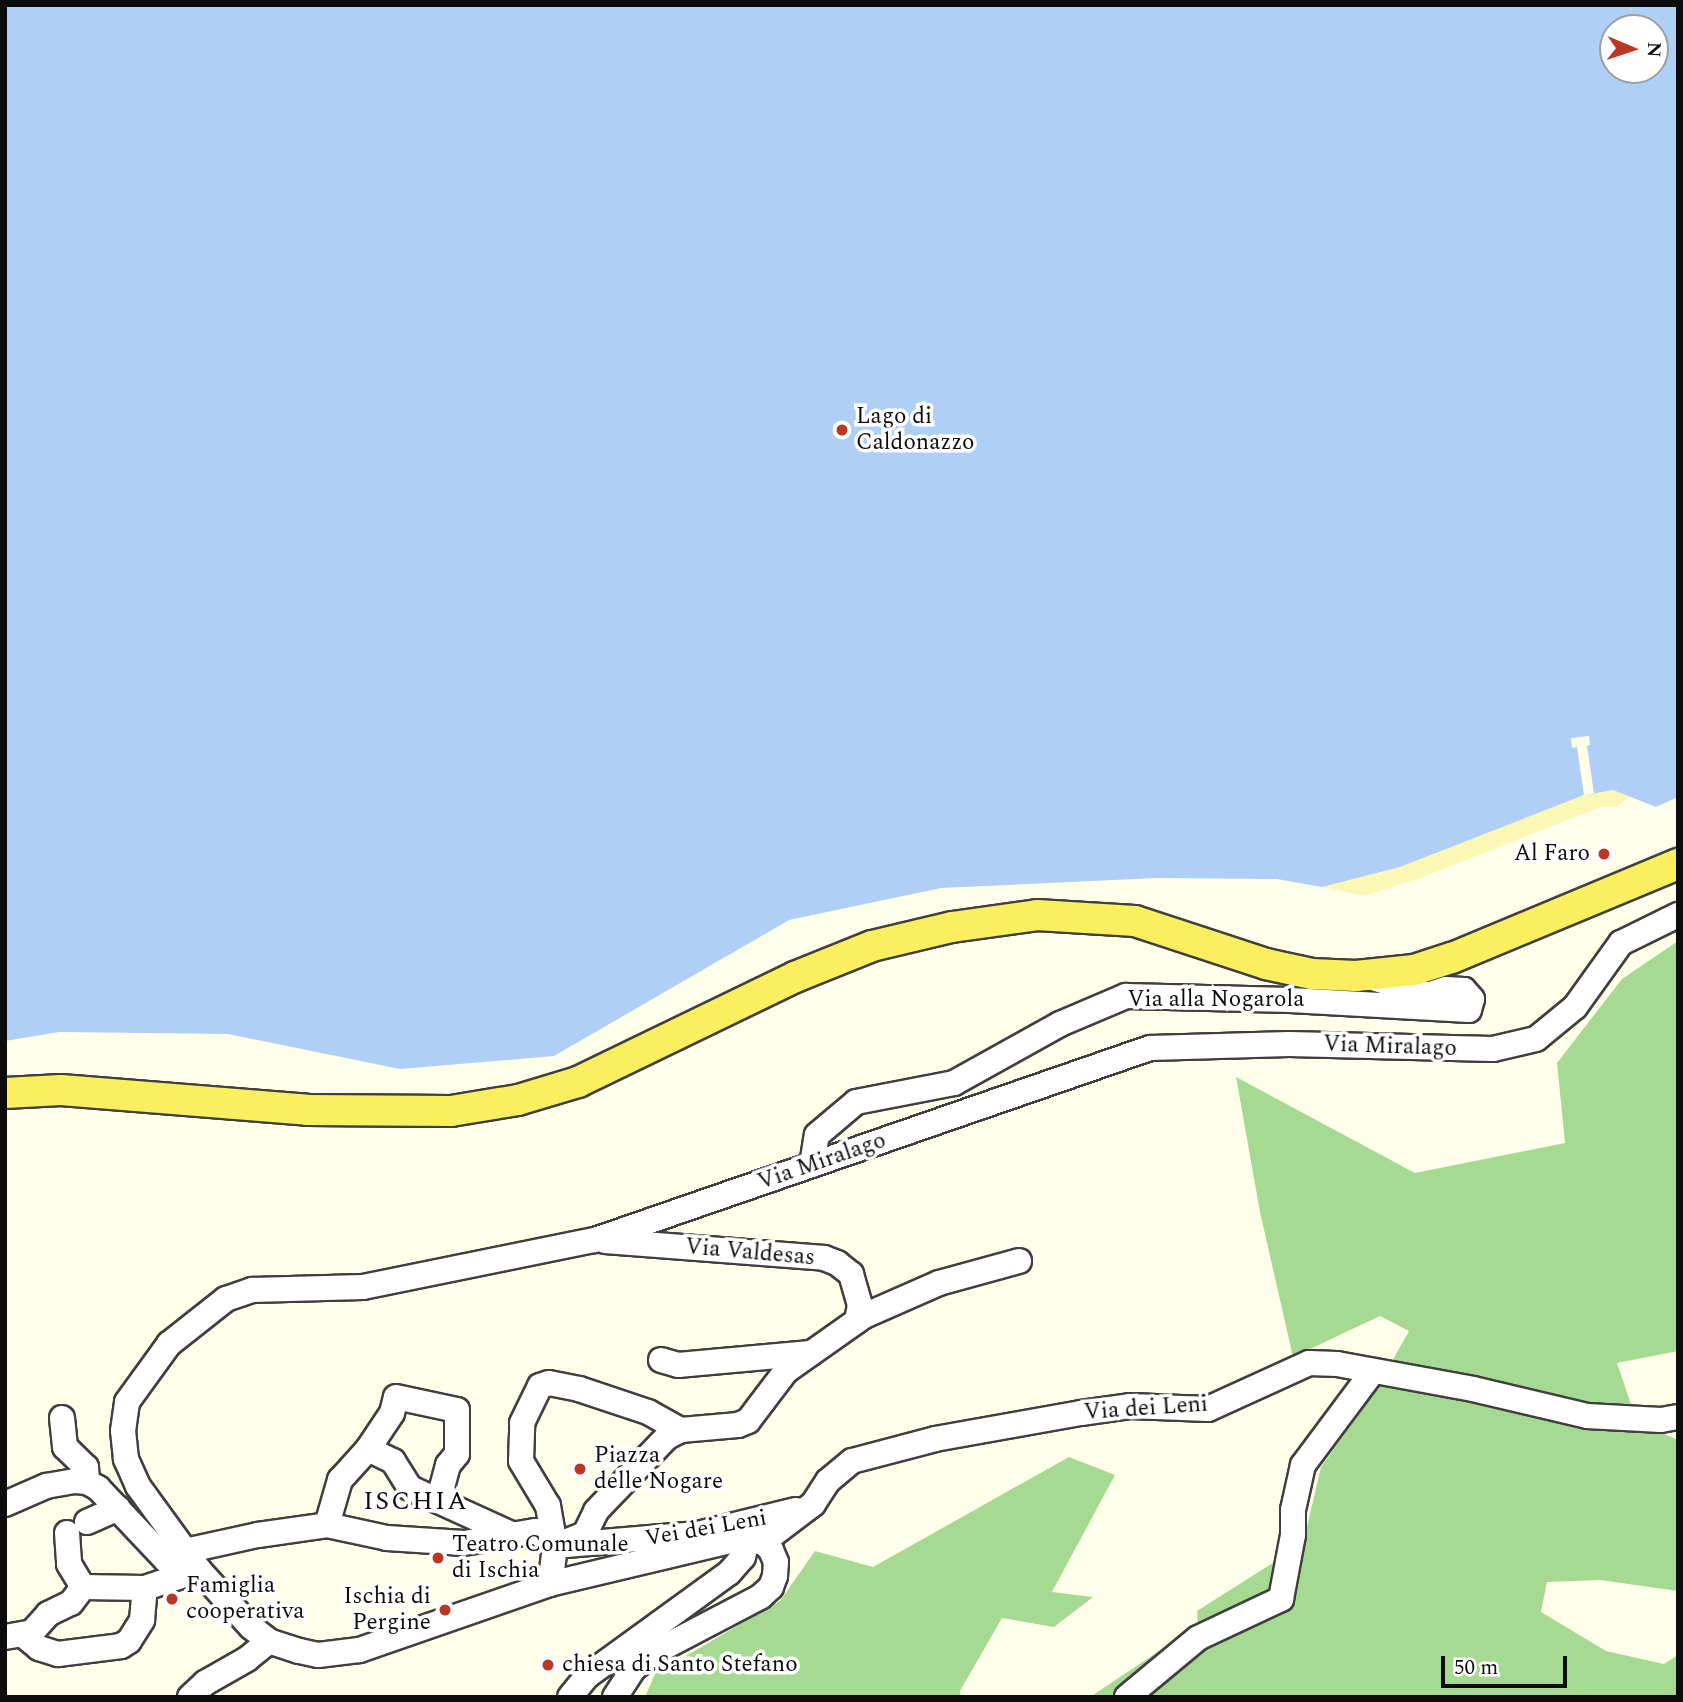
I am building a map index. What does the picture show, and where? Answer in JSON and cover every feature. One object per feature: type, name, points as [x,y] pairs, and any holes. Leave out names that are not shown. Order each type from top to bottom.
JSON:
[{"type":"main road","points":[[5,1093],[61,1090],[307,1110],[451,1111],[518,1100],[578,1082],[795,977],[872,946],[952,927],[1037,915],[1135,921],[1266,964],[1312,974],[1364,975],[1414,970],[1452,958],[1678,864]]},
{"type":"street","name":"Via Miralago","points":[[190,1564],[138,1486],[126,1460],[122,1430],[127,1402],[146,1373],[169,1345],[226,1299],[252,1290],[363,1287],[595,1240],[1150,1048],[1289,1044],[1493,1049],[1536,1039],[1575,1007],[1621,943],[1678,915]]},
{"type":"street","name":"Via alla Nogarola","points":[[812,1165],[817,1135],[856,1102],[954,1083],[1060,1024],[1126,996],[1290,1000],[1469,1010],[1472,999],[1464,990],[1446,989],[1428,995],[1364,975]]},
{"type":"street","name":"Via Valdesas","points":[[595,1240],[824,1258],[837,1263],[851,1274],[860,1305],[857,1321]]},
{"type":"street","points":[[555,1546],[585,1534],[596,1511],[667,1437],[681,1430],[738,1425],[748,1421],[756,1414],[775,1382],[810,1353],[857,1321],[939,1283],[1019,1261]]},
{"type":"street","points":[[661,1360],[678,1365],[810,1353]]},
{"type":"street","name":"Via dei Leni","points":[[755,1541],[814,1504],[828,1481],[852,1461],[890,1448],[1130,1406],[1208,1409],[1309,1363],[1337,1364],[1473,1389],[1587,1416],[1661,1420],[1678,1417]]},
{"type":"street","points":[[1127,1697],[1198,1638],[1281,1599],[1293,1535],[1293,1510],[1303,1465],[1373,1371]]},
{"type":"street","points":[[550,1584],[555,1546],[548,1506],[528,1476],[521,1461],[519,1444],[522,1423],[538,1389],[550,1383],[579,1389],[648,1412],[681,1430]]},
{"type":"street","points":[[327,1525],[340,1480],[368,1449],[392,1413],[396,1397],[457,1410],[457,1454],[448,1465],[439,1499]]},
{"type":"street","points":[[62,1418],[65,1447],[86,1467],[81,1482]]},
{"type":"street","points":[[368,1449],[393,1461],[410,1488],[511,1534]]},
{"type":"street","points":[[5,1504],[46,1486],[81,1482],[98,1488],[166,1560],[190,1564],[251,1627],[269,1641],[318,1655],[350,1652],[550,1584],[730,1541],[755,1541],[776,1562],[771,1587],[760,1597],[653,1653],[634,1668],[615,1697]]},
{"type":"street","name":"Vei dei Leni","points":[[555,1546],[698,1534],[776,1517],[814,1504]]},
{"type":"street","points":[[83,1587],[69,1564],[77,1528],[118,1508]]},
{"type":"street","points":[[83,1587],[145,1588],[190,1564],[270,1533],[327,1525],[387,1538],[464,1543],[536,1531],[555,1546]]},
{"type":"street","points":[[570,1697],[587,1676],[729,1573],[755,1541]]},
{"type":"street","points":[[14,1636],[38,1628],[48,1614],[71,1603],[83,1587]]},
{"type":"street","points":[[14,1636],[58,1654],[121,1646],[129,1641],[142,1620],[145,1588]]},
{"type":"street","points":[[190,1697],[205,1683],[247,1660],[269,1641]]},
{"type":"green space","points":[[1678,941],[1678,1351],[1617,1363],[1637,1422],[1678,1440],[1678,1591],[1600,1580],[1547,1582],[1541,1612],[1606,1651],[1664,1664],[1678,1655],[1678,1697],[1090,1697],[1198,1625],[1197,1611],[1303,1544],[1321,1467],[1373,1395],[1409,1331],[1380,1316],[1293,1357],[1260,1212],[1236,1077],[1415,1173],[1565,1143],[1557,1063],[1622,979]]},
{"type":"green space","points":[[1069,1457],[1115,1475],[1052,1592],[1093,1597],[1054,1627],[1002,1618],[960,1691],[961,1697],[645,1697],[655,1674],[780,1601],[815,1551],[873,1567]]},
{"type":"sand","points":[[1612,790],[1631,796],[1616,807],[1600,807],[1418,879],[1363,896],[1322,887],[1400,867],[1584,795]]},
{"type":"water","name":"Lago di Caldonazzo","points":[[5,5],[1678,5],[1678,797],[1656,807],[1613,790],[1584,795],[1400,867],[1322,887],[1277,879],[1157,878],[941,888],[789,920],[554,1056],[400,1069],[228,1034],[59,1032],[5,1041]]},
{"type":"pier","points":[[1589,736],[1590,745],[1587,746],[1594,793],[1584,795],[1577,747],[1572,748],[1571,738]]},
{"type":"place","name":"Lago di Caldonazzo","points":[[842,430]]},
{"type":"place","name":"Al Faro","points":[[1604,854]]},
{"type":"place","name":"Piazza delle Nogare","points":[[580,1469]]},
{"type":"place","name":"Teatro Comunale di Ischia","points":[[438,1558]]},
{"type":"place","name":"Famiglia cooperativa","points":[[172,1599]]},
{"type":"place","name":"Ischia di Pergine","points":[[445,1610]]},
{"type":"place","name":"chiesa di Santo Stefano","points":[[548,1665]]},
{"type":"district","name":"ISCHIA","points":[[416,1502]]}]
